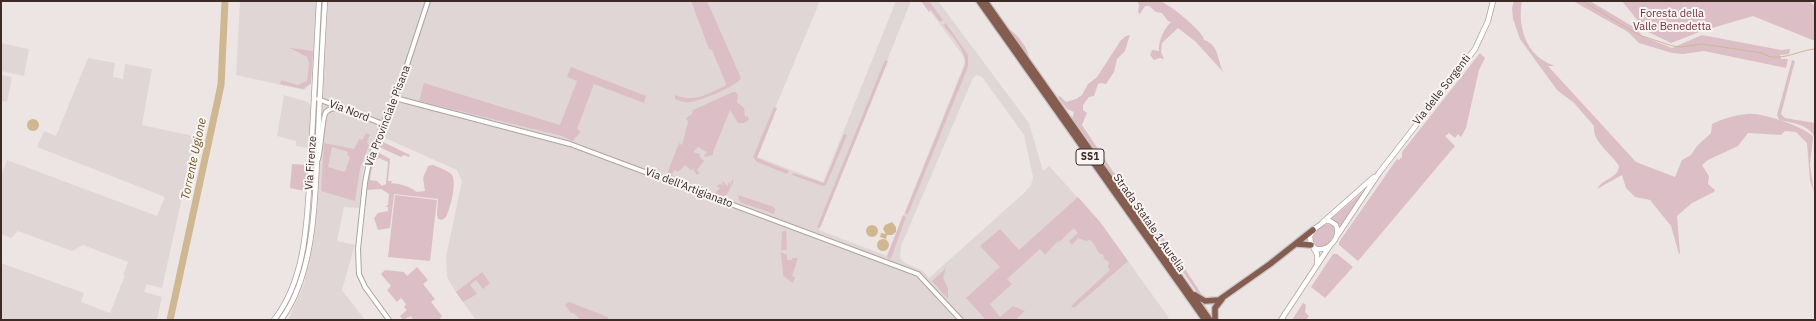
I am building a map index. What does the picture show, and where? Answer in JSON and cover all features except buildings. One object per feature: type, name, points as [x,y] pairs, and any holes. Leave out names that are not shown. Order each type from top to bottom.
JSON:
[{"type":"highway","name":"Strada Statale 1 Aurelia","points":[[980,1],[1200,312],[1204,320]]},
{"type":"highway","name":"Strada Statale 1 Aurelia","points":[[985,1],[1210,320]]},
{"type":"highway","points":[[1186,287],[1196,296],[1205,301],[1214,301],[1224,297],[1297,244],[1313,230]]},
{"type":"highway","points":[[1297,244],[1312,246]]},
{"type":"highway","points":[[1215,320],[1215,308],[1224,297]]},
{"type":"main road","name":"Via Firenze","points":[[281,320],[296,294],[308,256],[311,234],[317,163],[319,1]]},
{"type":"main road","name":"Via Firenze","points":[[275,320],[284,306],[293,286],[302,252],[318,99],[325,1]]},
{"type":"main road","name":"Via delle Sorgenti","points":[[1281,320],[1379,173],[1475,49],[1488,21],[1493,1]]},
{"type":"main road","name":"Via delle Sorgenti","points":[[1313,230],[1379,173]]},
{"type":"main road","points":[[1321,223],[1330,221],[1334,223],[1337,227],[1337,236]]},
{"type":"main road","points":[[1313,230],[1310,236],[1312,246],[1318,259],[1317,266]]},
{"type":"main road","points":[[1312,246],[1322,250],[1331,244]]},
{"type":"street","name":"Via Provinciale Pisana","points":[[389,320],[365,287],[359,274],[358,263],[365,183],[369,162],[417,39],[428,1]]},
{"type":"street","name":"Via dell'Artigianato","points":[[395,98],[570,144],[895,265],[920,275],[961,320]]},
{"type":"street","name":"Via Nord","points":[[318,99],[383,124]]},
{"type":"street","name":"Via Firenze","points":[[317,163],[321,150],[324,115],[331,109],[340,108]]},
{"type":"shaded area","points":[[240,1],[317,1],[311,84],[304,90],[236,75]]},
{"type":"shaded area","points":[[328,1],[820,1],[755,156],[823,182],[896,1],[911,1],[819,230],[887,256],[966,60],[923,1],[938,1],[1029,123],[1043,171],[1049,166],[1100,222],[1169,318],[1166,320],[476,320],[447,277],[446,257],[462,181],[457,170],[376,134],[363,170],[359,208],[344,207],[337,241],[355,245],[342,290],[365,320],[288,320],[304,284],[314,234]],"holes":[[[977,75],[982,77],[1024,135],[1033,177],[1031,185],[929,278],[923,271],[905,263],[900,258],[901,246],[973,78]]]},
{"type":"shaded area","points":[[1,43],[29,49],[24,76],[1,71]]},
{"type":"shaded area","points":[[88,58],[115,63],[113,77],[123,79],[125,64],[152,69],[142,125],[193,136],[195,139],[162,288],[147,284],[144,292],[162,297],[157,320],[8,320],[1,318],[1,263],[84,293],[81,302],[110,313],[125,275],[123,275],[128,262],[83,245],[72,251],[18,231],[11,238],[1,234],[1,176],[7,160],[157,216],[165,197],[37,147],[44,131],[56,136]]},
{"type":"shaded area","points":[[1,75],[12,77],[7,102],[1,101]]},
{"type":"shaded area","points":[[284,95],[308,102],[312,109],[308,148],[296,146],[296,141],[277,136]]},
{"type":"shaded area","points":[[35,119],[38,120],[38,130],[31,131],[28,130],[27,123],[28,120]]},
{"type":"shaded area","points":[[892,222],[896,227],[896,232],[892,235],[887,235],[886,239],[880,237],[881,233],[886,234],[883,229],[885,225]]},
{"type":"shaded area","points":[[874,225],[877,226],[877,236],[870,237],[867,236],[866,229],[867,226]]},
{"type":"shaded area","points":[[881,239],[885,239],[889,245],[885,251],[881,251],[877,247],[877,243]]},
{"type":"green space","points":[[691,1],[707,1],[741,78],[733,85],[718,93],[695,101],[686,102],[675,99],[675,95],[695,98],[725,86],[726,84],[712,50],[709,49]]},
{"type":"green space","points":[[921,1],[929,1],[943,20],[940,22],[931,10],[929,12]]},
{"type":"green space","points":[[1137,1],[1160,1],[1185,18],[1198,31],[1204,40],[1209,42],[1216,50],[1224,73],[1196,42],[1178,28],[1162,43],[1161,52],[1164,59],[1160,58],[1154,60],[1150,55],[1152,50],[1159,51],[1159,43],[1162,35],[1171,22],[1168,21],[1162,13],[1156,12],[1149,6],[1145,6],[1140,14],[1138,12],[1139,5]]},
{"type":"green space","points":[[1514,1],[1522,1],[1521,16],[1523,32],[1535,54],[1546,62],[1555,66],[1548,66],[1636,162],[1675,177],[1682,160],[1691,155],[1697,146],[1711,133],[1712,124],[1738,115],[1762,115],[1802,129],[1813,137],[1810,165],[1814,192],[1810,181],[1807,143],[1796,132],[1785,131],[1781,135],[1748,133],[1738,146],[1708,160],[1702,165],[1709,176],[1708,184],[1715,190],[1714,192],[1692,203],[1677,216],[1679,254],[1671,226],[1650,200],[1635,197],[1626,188],[1622,175],[1597,189],[1600,185],[1616,174],[1619,166],[1599,143],[1594,132],[1594,126],[1574,103],[1557,90],[1520,39],[1513,19],[1512,8]]},
{"type":"green space","points":[[1573,1],[1590,1],[1637,29],[1642,36],[1672,48],[1702,35],[1781,50],[1790,49],[1789,54],[1780,55],[1781,59],[1788,59],[1786,68],[1704,51],[1683,54],[1672,53],[1639,43],[1628,32]]},
{"type":"green space","name":"Foresta della Valle Benedetta","points":[[1622,1],[1809,1],[1815,6],[1815,41],[1753,16],[1702,31],[1671,43],[1646,31]]},
{"type":"green space","points":[[946,23],[968,55],[968,67],[908,214],[905,213],[965,65],[965,59],[961,48],[943,25]]},
{"type":"green space","points":[[1008,28],[1022,42],[1029,56],[1029,60]]},
{"type":"green space","points":[[1130,35],[1125,51],[1117,59],[1114,72],[1106,84],[1098,84],[1094,96],[1089,97],[1083,105],[1083,110],[1087,113],[1082,125],[1112,170],[1174,252],[1202,295],[1196,291],[1172,256],[1153,236],[1140,214],[1128,200],[1072,119],[1074,112],[1067,109],[1058,97],[1060,96],[1066,102],[1076,99],[1082,95],[1088,84],[1097,77],[1121,40]]},
{"type":"green space","points":[[290,48],[313,51],[311,83],[303,89],[280,84],[281,80],[298,85],[307,81],[309,63],[307,57]]},
{"type":"green space","points":[[1480,53],[1485,58],[1479,70],[1466,128],[1461,137],[1458,134],[1455,138],[1449,133],[1445,136],[1455,146],[1358,261],[1339,245],[1339,242],[1397,159],[1399,160],[1402,157],[1402,152]]},
{"type":"green space","points":[[885,60],[888,61],[820,228],[817,227]]},
{"type":"green space","points":[[1792,60],[1795,61],[1781,114],[1785,118],[1815,123],[1815,138],[1809,130],[1795,123],[1779,120],[1777,115]]},
{"type":"green space","points":[[571,67],[646,96],[644,103],[594,84],[577,129],[581,132],[572,141],[562,136],[419,101],[424,83],[560,125],[577,81],[567,77]]},
{"type":"green space","points":[[736,92],[738,95],[737,102],[744,108],[745,117],[748,116],[749,120],[744,123],[738,123],[730,110],[713,155],[705,157],[704,156],[707,152],[698,147],[693,152],[700,154],[700,157],[704,161],[697,170],[700,173],[697,175],[692,168],[692,171],[685,165],[678,172],[675,170],[672,174],[675,178],[667,174],[679,143],[682,145],[688,122],[686,118],[692,114],[693,110]]},
{"type":"green space","points":[[774,107],[777,108],[757,158],[789,171],[787,174],[757,162],[753,157]]},
{"type":"green space","points":[[366,133],[370,135],[367,142],[369,145],[360,169],[355,201],[321,191],[324,143],[354,149],[359,139],[362,140]],"holes":[[[332,147],[348,152],[347,155],[350,157],[345,172],[328,167]]]},
{"type":"green space","points":[[844,134],[847,135],[826,185],[823,186],[792,175],[793,173],[824,183]]},
{"type":"green space","points":[[381,141],[410,155],[409,157],[404,155],[401,157],[379,147],[378,144]]},
{"type":"green space","points":[[376,151],[390,159],[388,181],[408,187],[417,192],[425,191],[423,178],[428,166],[433,165],[447,171],[453,178],[454,189],[446,217],[442,220],[438,219],[438,199],[394,194],[390,228],[378,230],[374,218],[378,213],[388,211],[388,207],[385,207],[388,205],[389,194],[381,189],[367,190],[370,168]],"holes":[[[379,158],[388,162],[386,184],[382,186],[377,181],[370,180],[372,168],[375,162]]]},
{"type":"green space","points":[[292,164],[307,165],[305,191],[290,188]]},
{"type":"green space","points":[[732,180],[734,181],[726,196],[722,197],[715,193],[720,188],[716,186],[720,184],[724,185],[722,183],[723,181],[727,186],[730,181],[730,186]]},
{"type":"green space","points":[[1364,191],[1340,227],[1331,219]]},
{"type":"green space","points":[[395,195],[437,200],[430,261],[388,257]]},
{"type":"green space","points":[[738,195],[774,207],[774,214],[742,203],[739,200]]},
{"type":"green space","points":[[1078,197],[1100,222],[1128,261],[1074,308],[1071,306],[1110,270],[1108,267],[1109,262],[1104,259],[1103,254],[1100,254],[1097,251],[1090,240],[1086,241],[1078,238],[1072,245],[1069,241],[1078,233],[1074,228],[1059,242],[1058,241],[1045,255],[1040,249],[1007,279],[1012,284],[990,304],[1000,317],[1013,306],[1025,311],[1015,320],[986,320],[966,298],[1000,267],[980,246],[1000,229],[1019,250]]},
{"type":"green space","points":[[903,215],[906,217],[891,258],[888,259],[887,256]]},
{"type":"green space","points":[[1328,224],[1335,227],[1333,238],[1326,245],[1319,248],[1313,244],[1314,234],[1316,231]]},
{"type":"green space","points":[[786,230],[787,250],[781,250],[782,232]]},
{"type":"green space","points":[[781,252],[787,255],[787,260],[798,258],[792,276],[795,277],[793,283],[783,276]]},
{"type":"green space","points":[[1333,254],[1337,254],[1353,267],[1325,298],[1311,287]]},
{"type":"green space","points":[[417,267],[428,280],[423,284],[435,299],[431,302],[442,316],[440,320],[413,320],[411,316],[403,320],[400,316],[407,310],[404,307],[406,304],[401,298],[397,302],[387,290],[391,286],[381,274],[385,270],[404,272],[407,276]]},
{"type":"green space","points":[[946,268],[943,278],[948,288],[948,299],[932,281]]},
{"type":"green space","points":[[482,272],[490,283],[483,289],[476,280],[470,285],[477,294],[463,302],[456,292]]},
{"type":"green space","points":[[569,302],[608,317],[608,320],[580,320],[574,313],[571,313],[565,305]]},
{"type":"green space","points":[[1303,303],[1306,305],[1305,312],[1309,316],[1306,320],[1292,320]]},
{"type":"waterway","name":"Torrente Ugione","points":[[170,320],[221,85],[225,1]]},
{"type":"waterway","points":[[1582,1],[1639,35],[1673,46],[1681,47],[1702,44],[1762,53],[1775,57],[1788,56],[1815,49]]}]
